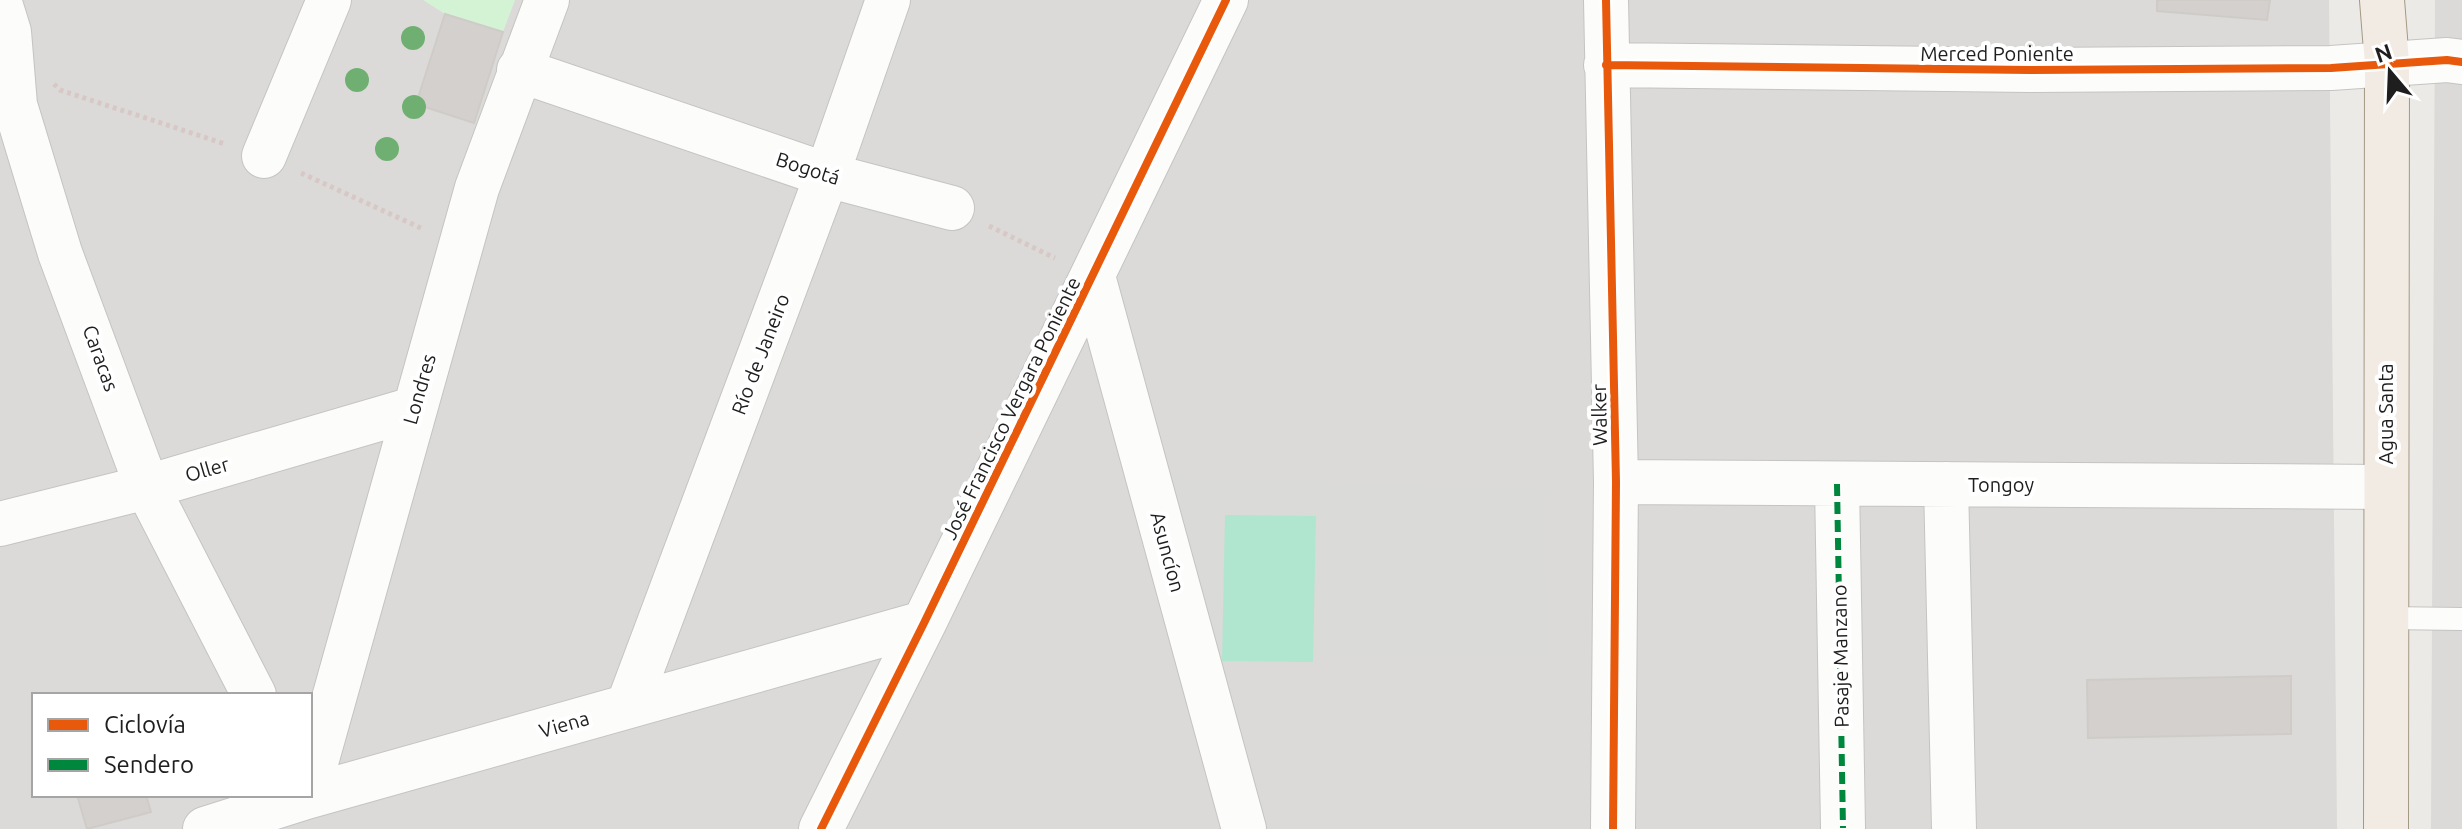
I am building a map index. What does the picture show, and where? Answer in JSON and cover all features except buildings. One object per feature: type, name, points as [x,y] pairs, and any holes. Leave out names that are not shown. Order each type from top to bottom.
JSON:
[{"type":"main road","name":"Agua Santa","points":[[2382,0],[2387,63],[2386,829]]},
{"type":"street","points":[[264,156],[329,0]]},
{"type":"street","name":"Londres","points":[[312,789],[413,409],[477,188],[547,0]]},
{"type":"street","name":"Río de Janeiro","points":[[628,706],[827,175],[888,0]]},
{"type":"street","name":"José Francisco Vergara Poniente","points":[[821,829],[1226,0]]},
{"type":"street","name":"Walker","points":[[1606,0],[1616,482],[1613,829]]},
{"type":"street","name":"Caracas","points":[[10,17],[15,105],[60,253],[147,487],[253,693]]},
{"type":"street","name":"Merced Poniente","points":[[1606,65],[2030,70],[2331,68],[2387,63],[2462,62]]},
{"type":"street","name":"Bogotá","points":[[519,70],[827,175],[952,208]]},
{"type":"street","name":"Asuncíon","points":[[1093,276],[1244,829]]},
{"type":"street","name":"Oller","points":[[0,524],[147,487],[413,409]]},
{"type":"street","name":"Tongoy","points":[[1616,482],[2385,487]]},
{"type":"street","name":"Pasaje Manzano","points":[[1837,484],[1843,828]]},
{"type":"street","points":[[1946,484],[1954,829]]},
{"type":"street","name":"Viena","points":[[205,829],[924,623]]},
{"type":"lane","points":[[2386,618],[2462,619]]},
{"type":"path","points":[[50,78],[60,90],[264,156],[426,230]]},
{"type":"path","points":[[952,208],[1093,276]]},
{"type":"shaded area","points":[[0,0],[2329,0],[2337,829],[0,829]]},
{"type":"shaded area","points":[[2435,0],[2462,0],[2462,829],[2431,829]]},
{"type":"shaded area","points":[[1158,476],[1545,489],[1547,657],[1204,655]]},
{"type":"green space","points":[[423,0],[515,0],[503,32],[445,14]]},
{"type":"green space","points":[[1225,515],[1316,516],[1313,662],[1222,661]]},
{"type":"marked path","points":[[1837,484],[1843,828]]},
{"type":"cycle path","points":[[821,829],[1226,0]]},
{"type":"cycle path","points":[[1606,0],[1616,482],[1613,829]]},
{"type":"cycle path","points":[[1606,65],[2030,70],[2331,68],[2447,60],[2462,62]]}]
